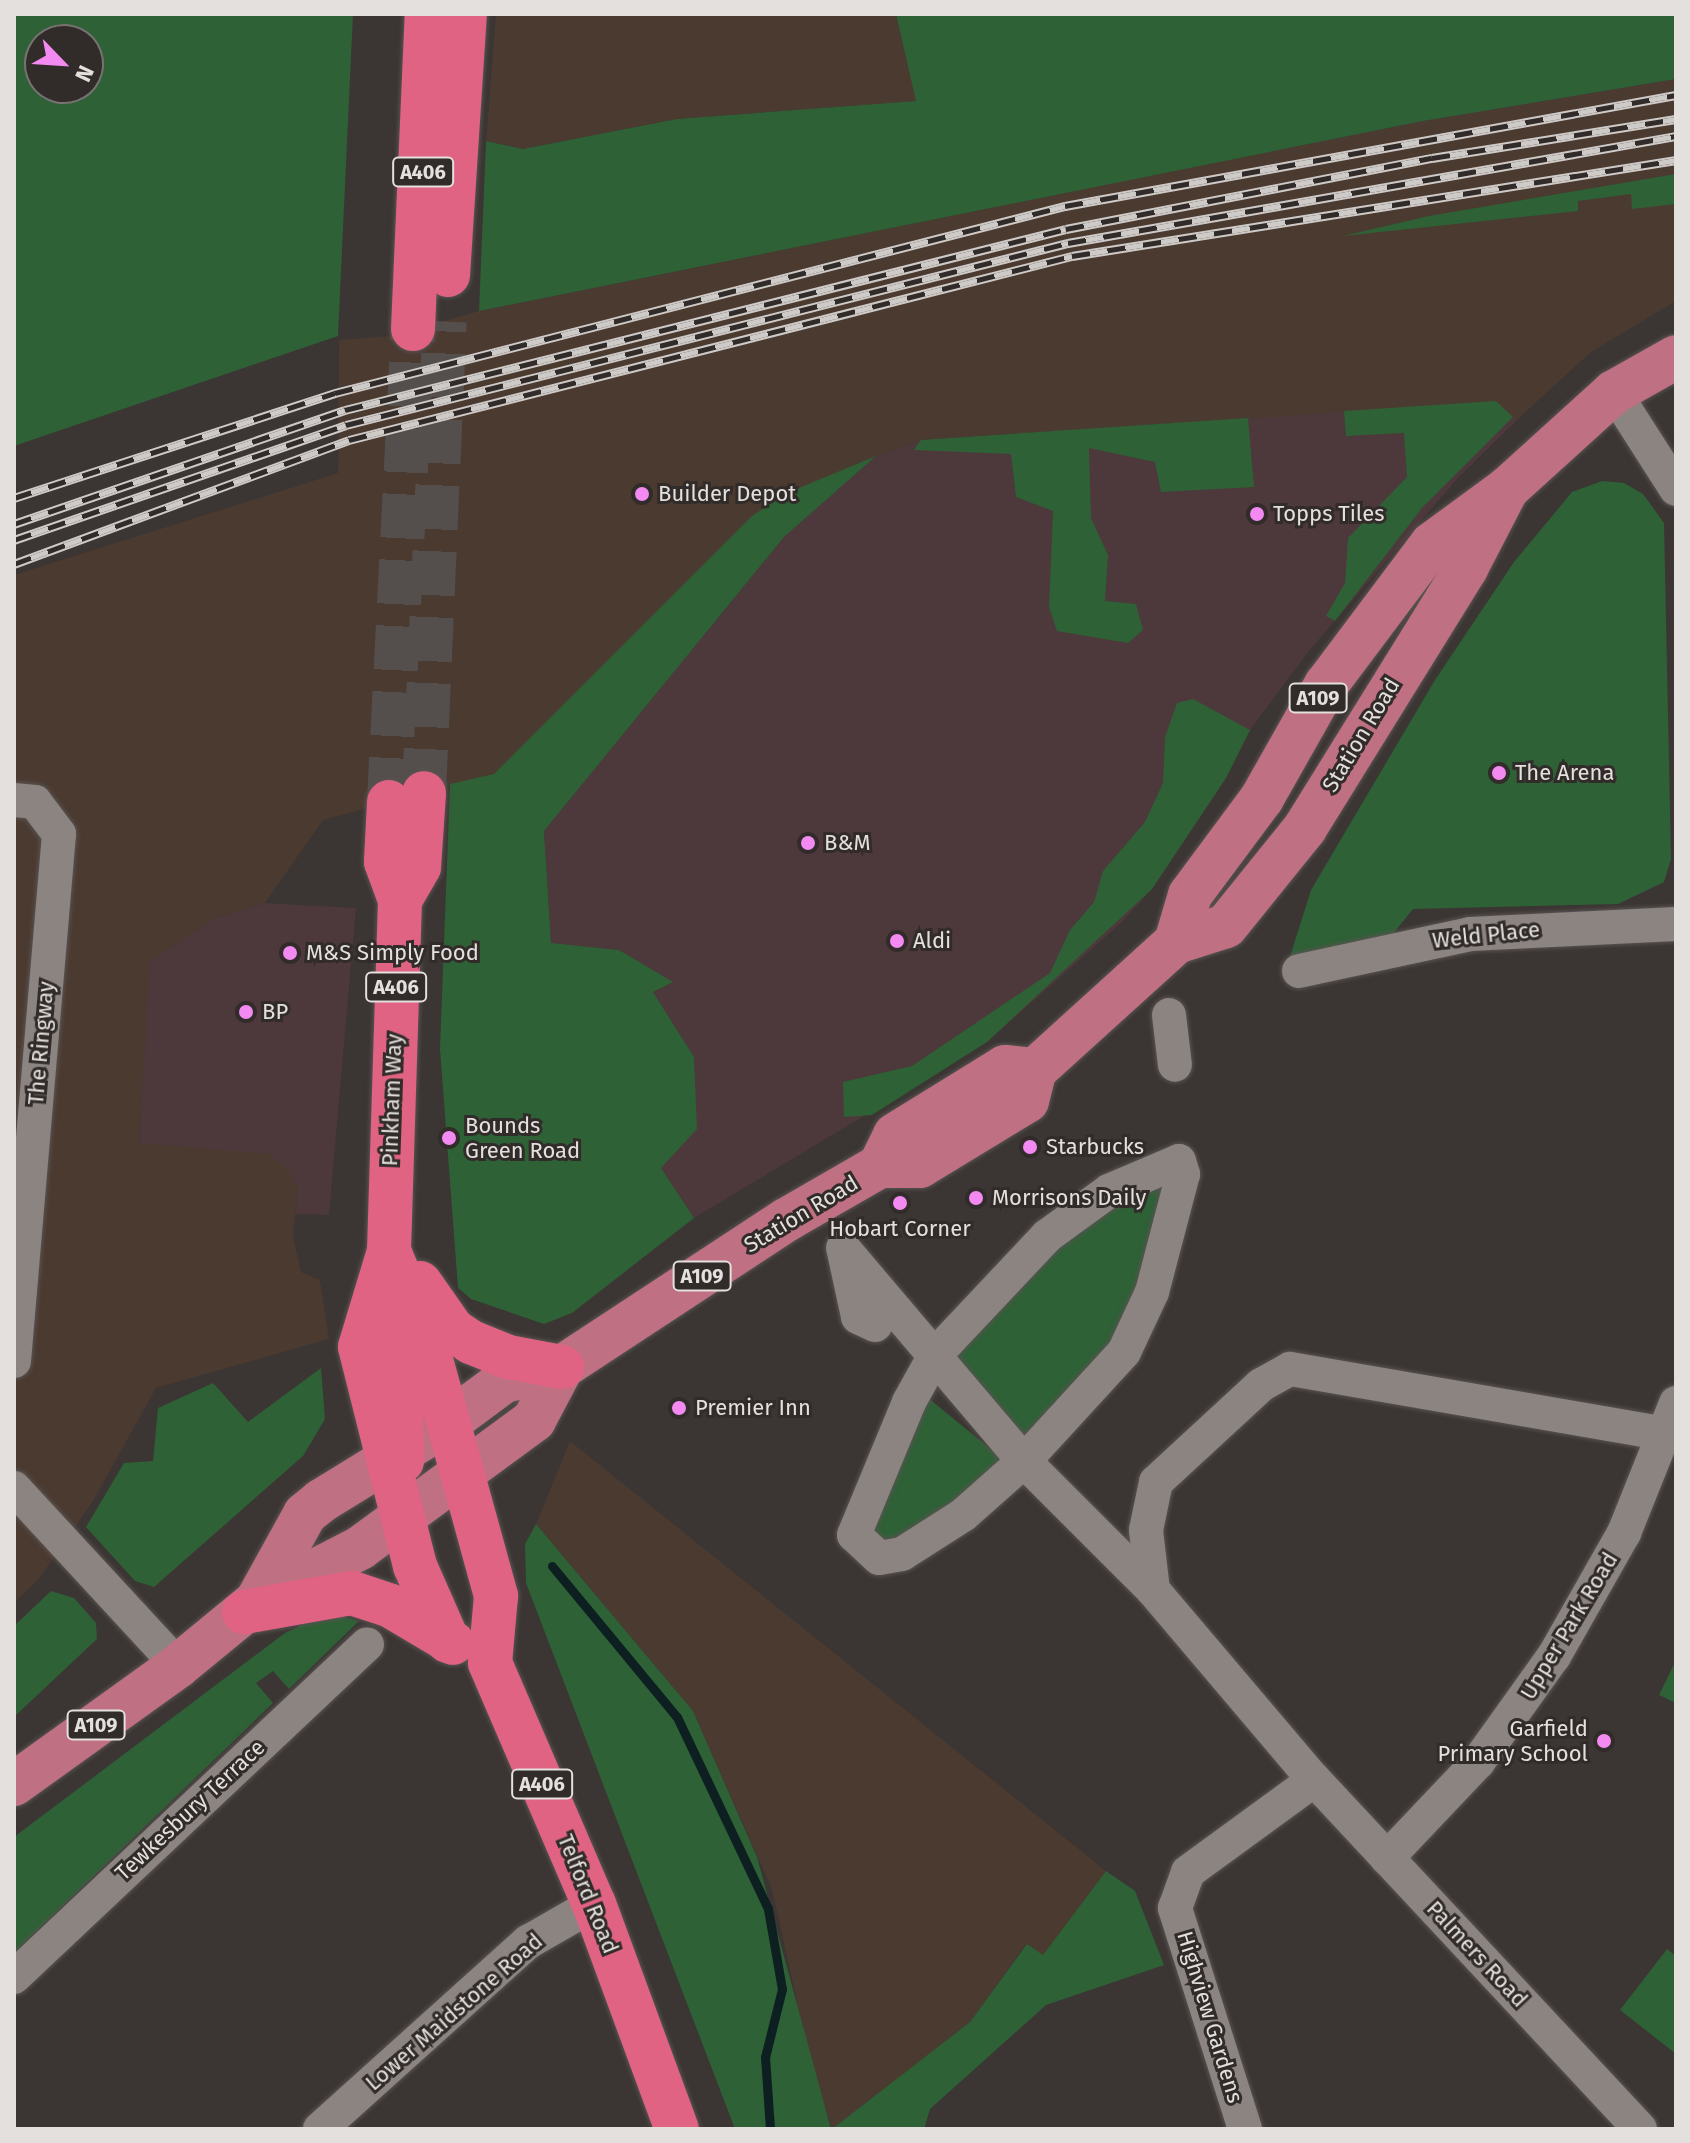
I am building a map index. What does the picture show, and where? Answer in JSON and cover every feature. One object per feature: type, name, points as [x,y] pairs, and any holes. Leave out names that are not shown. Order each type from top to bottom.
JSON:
[{"type":"highway","name":"A406","points":[[427,14],[429,325],[465,14]]},
{"type":"highway","name":"Pinkham Way","points":[[407,798],[386,862],[400,900],[397,1268],[446,1424]]},
{"type":"highway","points":[[397,1268],[428,1289],[453,1330],[471,1342],[508,1357],[562,1367]]},
{"type":"highway","points":[[397,1268],[397,1340],[404,1379],[394,1455],[402,1515],[415,1566],[448,1641]]},
{"type":"highway","name":"A406","points":[[446,1424],[460,1474]]},
{"type":"highway","name":"Telford Road","points":[[460,1474],[496,1596],[490,1663],[594,1904],[677,2129]]},
{"type":"highway","points":[[251,1607],[352,1593],[391,1606],[490,1663]]},
{"type":"main road","name":"Station Road","points":[[1176,942],[1190,895],[1262,798],[1313,707],[1369,623],[1432,544],[1507,489],[1614,392],[1676,357]]},
{"type":"main road","name":"Station Road","points":[[446,1424],[504,1381],[562,1367],[786,1220],[880,1166],[920,1166],[1027,1101],[1035,1070],[1176,942],[1226,926],[1305,828],[1388,686],[1466,568],[1507,489]]},
{"type":"main road","points":[[1313,707],[1336,718],[1357,684],[1388,686]]},
{"type":"main road","name":"Station Road","points":[[460,1474],[534,1420],[562,1367]]},
{"type":"main road","name":"A109","points":[[251,1607],[305,1514],[446,1424]]},
{"type":"main road","name":"A109","points":[[14,1784],[178,1666],[251,1607],[360,1548],[460,1474]]},
{"type":"street","points":[[1614,392],[1676,489]]},
{"type":"street","name":"The Ringway","points":[[14,800],[35,802],[59,834],[14,1361]]},
{"type":"street","name":"Weld Place","points":[[1299,971],[1470,934],[1676,924]]},
{"type":"street","points":[[1169,1015],[1175,1065]]},
{"type":"street","points":[[1179,1161],[1183,1174],[1152,1292],[1124,1352],[1024,1461],[963,1515],[902,1554],[879,1558],[854,1535],[909,1402],[935,1355],[1047,1236],[1109,1191],[1179,1161]]},
{"type":"street","name":"Palmers Road","points":[[935,1355],[858,1317],[843,1248],[935,1355],[1024,1461],[1153,1590],[1314,1780],[1640,2129]]},
{"type":"street","points":[[1153,1590],[1146,1530],[1156,1482],[1261,1385],[1290,1369],[1672,1419]]},
{"type":"street","name":"Upper Park Road","points":[[1387,1858],[1478,1762],[1554,1656],[1595,1591],[1672,1419]]},
{"type":"street","points":[[14,1488],[178,1666]]},
{"type":"street","name":"Tewkesbury Terrace","points":[[14,1977],[367,1644]]},
{"type":"street","name":"Highview Gardens","points":[[1245,2129],[1175,1908],[1188,1872],[1314,1780]]},
{"type":"street","name":"Lower Maidstone Road","points":[[320,2129],[528,1942],[594,1904]]},
{"type":"shaded area","points":[[496,14],[896,14],[917,101],[677,119],[523,149],[486,141]]},
{"type":"shaded area","points":[[1676,79],[1676,301],[1591,352],[1517,420],[1496,402],[921,440],[876,456],[752,516],[494,774],[323,820],[265,903],[217,917],[150,961],[139,1143],[269,1154],[287,1168],[298,1187],[293,1236],[301,1272],[320,1280],[329,1339],[156,1388],[93,1501],[39,1579],[14,1603],[14,575],[338,473],[339,340],[390,336],[479,311],[1423,121]]},
{"type":"shaded area","points":[[1496,401],[1517,420],[1457,479],[1308,652],[1250,730],[1226,778],[1152,889],[1122,922],[987,1042],[694,1218],[661,1168],[694,1057],[653,992],[672,982],[619,950],[551,944],[544,831],[784,537],[876,456],[921,440]]},
{"type":"shaded area","name":"BP","points":[[265,903],[356,908],[329,1215],[295,1214],[298,1187],[139,1144],[149,961],[217,917]]},
{"type":"shaded area","points":[[570,1441],[1106,1871],[1043,1955],[1026,1944],[970,2022],[832,2129],[810,2060],[772,1889],[693,1711],[536,1524]]},
{"type":"green space","points":[[14,14],[353,14],[338,336],[14,446]]},
{"type":"green space","points":[[896,14],[1676,14],[1676,79],[1423,121],[479,311],[486,141],[523,149],[677,119],[916,101]]},
{"type":"green space","points":[[1676,174],[1676,204],[1632,209],[1631,194],[1578,201],[1578,211],[1343,236],[1429,216]]},
{"type":"green space","points":[[1496,401],[1513,417],[1422,508],[1335,621],[1326,616],[1345,583],[1348,538],[1407,477],[1404,433],[1346,436],[1344,411]]},
{"type":"green space","points":[[1248,418],[1254,487],[1161,492],[1155,462],[1089,448],[1091,518],[1108,555],[1105,601],[1136,604],[1143,630],[1128,643],[1057,631],[1049,607],[1053,511],[1016,497],[1011,454],[914,450],[921,440]]},
{"type":"green space","points":[[876,456],[784,537],[544,831],[551,943],[619,950],[673,982],[653,992],[694,1057],[697,1129],[661,1168],[694,1218],[572,1313],[544,1324],[471,1299],[458,1288],[440,1049],[450,784],[494,774],[752,516],[787,493]]},
{"type":"green space","points":[[1602,481],[1624,483],[1643,494],[1664,523],[1671,859],[1664,882],[1618,904],[1413,909],[1388,940],[1288,963],[1311,890],[1435,680],[1514,562],[1572,492]]},
{"type":"green space","points":[[1193,699],[1250,730],[1226,778],[1152,889],[987,1042],[872,1115],[844,1117],[843,1082],[912,1066],[1050,973],[1070,930],[1094,902],[1103,871],[1145,822],[1163,783],[1165,737],[1177,703]]},
{"type":"green space","points":[[1180,1169],[1143,1308],[1039,1433],[1022,1437],[944,1351],[1071,1218]]},
{"type":"green space","points":[[321,1368],[325,1419],[303,1456],[154,1587],[135,1581],[86,1527],[124,1463],[153,1461],[158,1408],[213,1383],[248,1422]]},
{"type":"green space","points":[[922,1393],[1003,1459],[889,1556],[872,1540],[870,1522]]},
{"type":"green space","points":[[536,1524],[693,1711],[757,1857],[831,2129],[735,2129],[526,1583],[525,1544]]},
{"type":"green space","points":[[51,1591],[74,1598],[96,1623],[97,1639],[14,1717],[14,1626]]},
{"type":"green space","points":[[326,1613],[359,1621],[289,1689],[273,1671],[256,1683],[273,1703],[14,1953],[14,1837],[285,1633]]},
{"type":"green space","points":[[1676,1660],[1676,1703],[1659,1695]]},
{"type":"green space","points":[[1106,1871],[1135,1891],[1164,1965],[1046,2005],[930,2109],[924,2129],[832,2129],[970,2022],[1027,1944],[1043,1955]]},
{"type":"green space","points":[[1667,1949],[1676,1956],[1676,2054],[1620,2010]]},
{"type":"waterway","points":[[552,1566],[677,1717],[768,1909],[782,1989],[765,2057],[770,2129]]},
{"type":"tunnel","points":[[424,793],[445,321]]},
{"type":"tunnel","points":[[389,802],[413,329]]},
{"type":"railway","points":[[14,498],[335,393],[1065,206],[1676,95]]},
{"type":"railway","points":[[14,524],[345,410],[1066,229],[1432,158],[1676,119]]},
{"type":"railway","points":[[14,540],[346,425],[1068,243],[1676,136]]},
{"type":"railway","points":[[14,564],[349,440],[1072,256],[1676,160]]},
{"type":"place","name":"Builder Depot","points":[[642,494]]},
{"type":"place","name":"Topps Tiles","points":[[1257,514]]},
{"type":"place","name":"The Arena","points":[[1499,773]]},
{"type":"place","name":"B&M","points":[[808,843]]},
{"type":"place","name":"Aldi","points":[[897,941]]},
{"type":"place","name":"M&S Simply Food","points":[[290,953]]},
{"type":"place","name":"BP","points":[[246,1012]]},
{"type":"place","name":"Bounds Green Road","points":[[449,1138]]},
{"type":"place","name":"Starbucks","points":[[1030,1147]]},
{"type":"place","name":"Morrisons Daily","points":[[976,1198]]},
{"type":"place","name":"Hobart Corner","points":[[900,1203]]},
{"type":"place","name":"Premier Inn","points":[[679,1408]]},
{"type":"place","name":"Garfield Primary School","points":[[1604,1741]]}]
